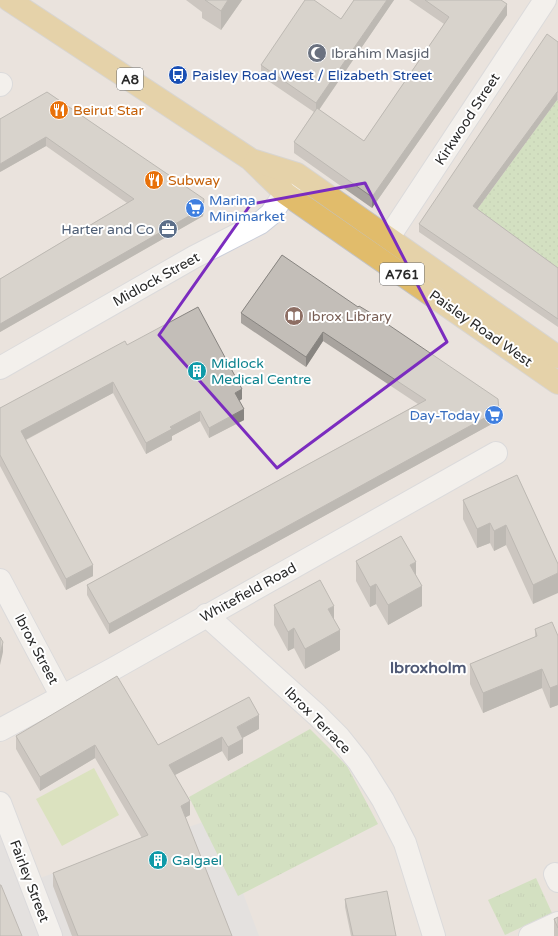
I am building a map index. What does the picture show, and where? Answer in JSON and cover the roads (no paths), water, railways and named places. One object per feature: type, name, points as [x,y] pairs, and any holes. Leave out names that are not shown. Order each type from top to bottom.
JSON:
[{"type":"main road","name":"Paisley Road West","points":[[10,0],[250,159],[286,194],[558,383]]},
{"type":"main road","name":"Paisley Road West","points":[[250,159],[297,174],[389,237],[558,357]]},
{"type":"street","points":[[545,0],[558,10]]},
{"type":"street","name":"Kirkwood Street","points":[[389,237],[545,0]]},
{"type":"street","name":"Midlock Street","points":[[0,368],[194,257],[260,223],[271,214],[286,194],[297,174]]},
{"type":"street","name":"Whitefield Road","points":[[0,730],[62,697],[496,453]]},
{"type":"street","name":"Ibrox Street","points":[[0,580],[62,697]]},
{"type":"street","name":"Ibrox Terrace","points":[[206,615],[340,737],[359,762],[383,800],[406,843],[434,936]]},
{"type":"street","name":"Fairley Street","points":[[0,803],[51,936]]},
{"type":"street","points":[[530,936],[558,923]]},
{"type":"place","name":"Ibrahim Masjid","points":[[317,53]]},
{"type":"place","name":"Paisley Road West / Elizabeth Street","points":[[178,75]]},
{"type":"place","name":"Beirut Star","points":[[59,110]]},
{"type":"place","name":"Subway","points":[[154,180]]},
{"type":"place","name":"Marina Minimarket","points":[[195,208]]},
{"type":"place","name":"Harter and Co","points":[[168,229]]},
{"type":"place","name":"Ibrox Library","points":[[294,316]]},
{"type":"place","name":"Midlock Medical Centre","points":[[197,371]]},
{"type":"place","name":"Day-Today","points":[[494,415]]},
{"type":"place","name":"Galgael","points":[[158,860]]},
{"type":"district","name":"Ibroxholm","points":[[428,667]]}]
